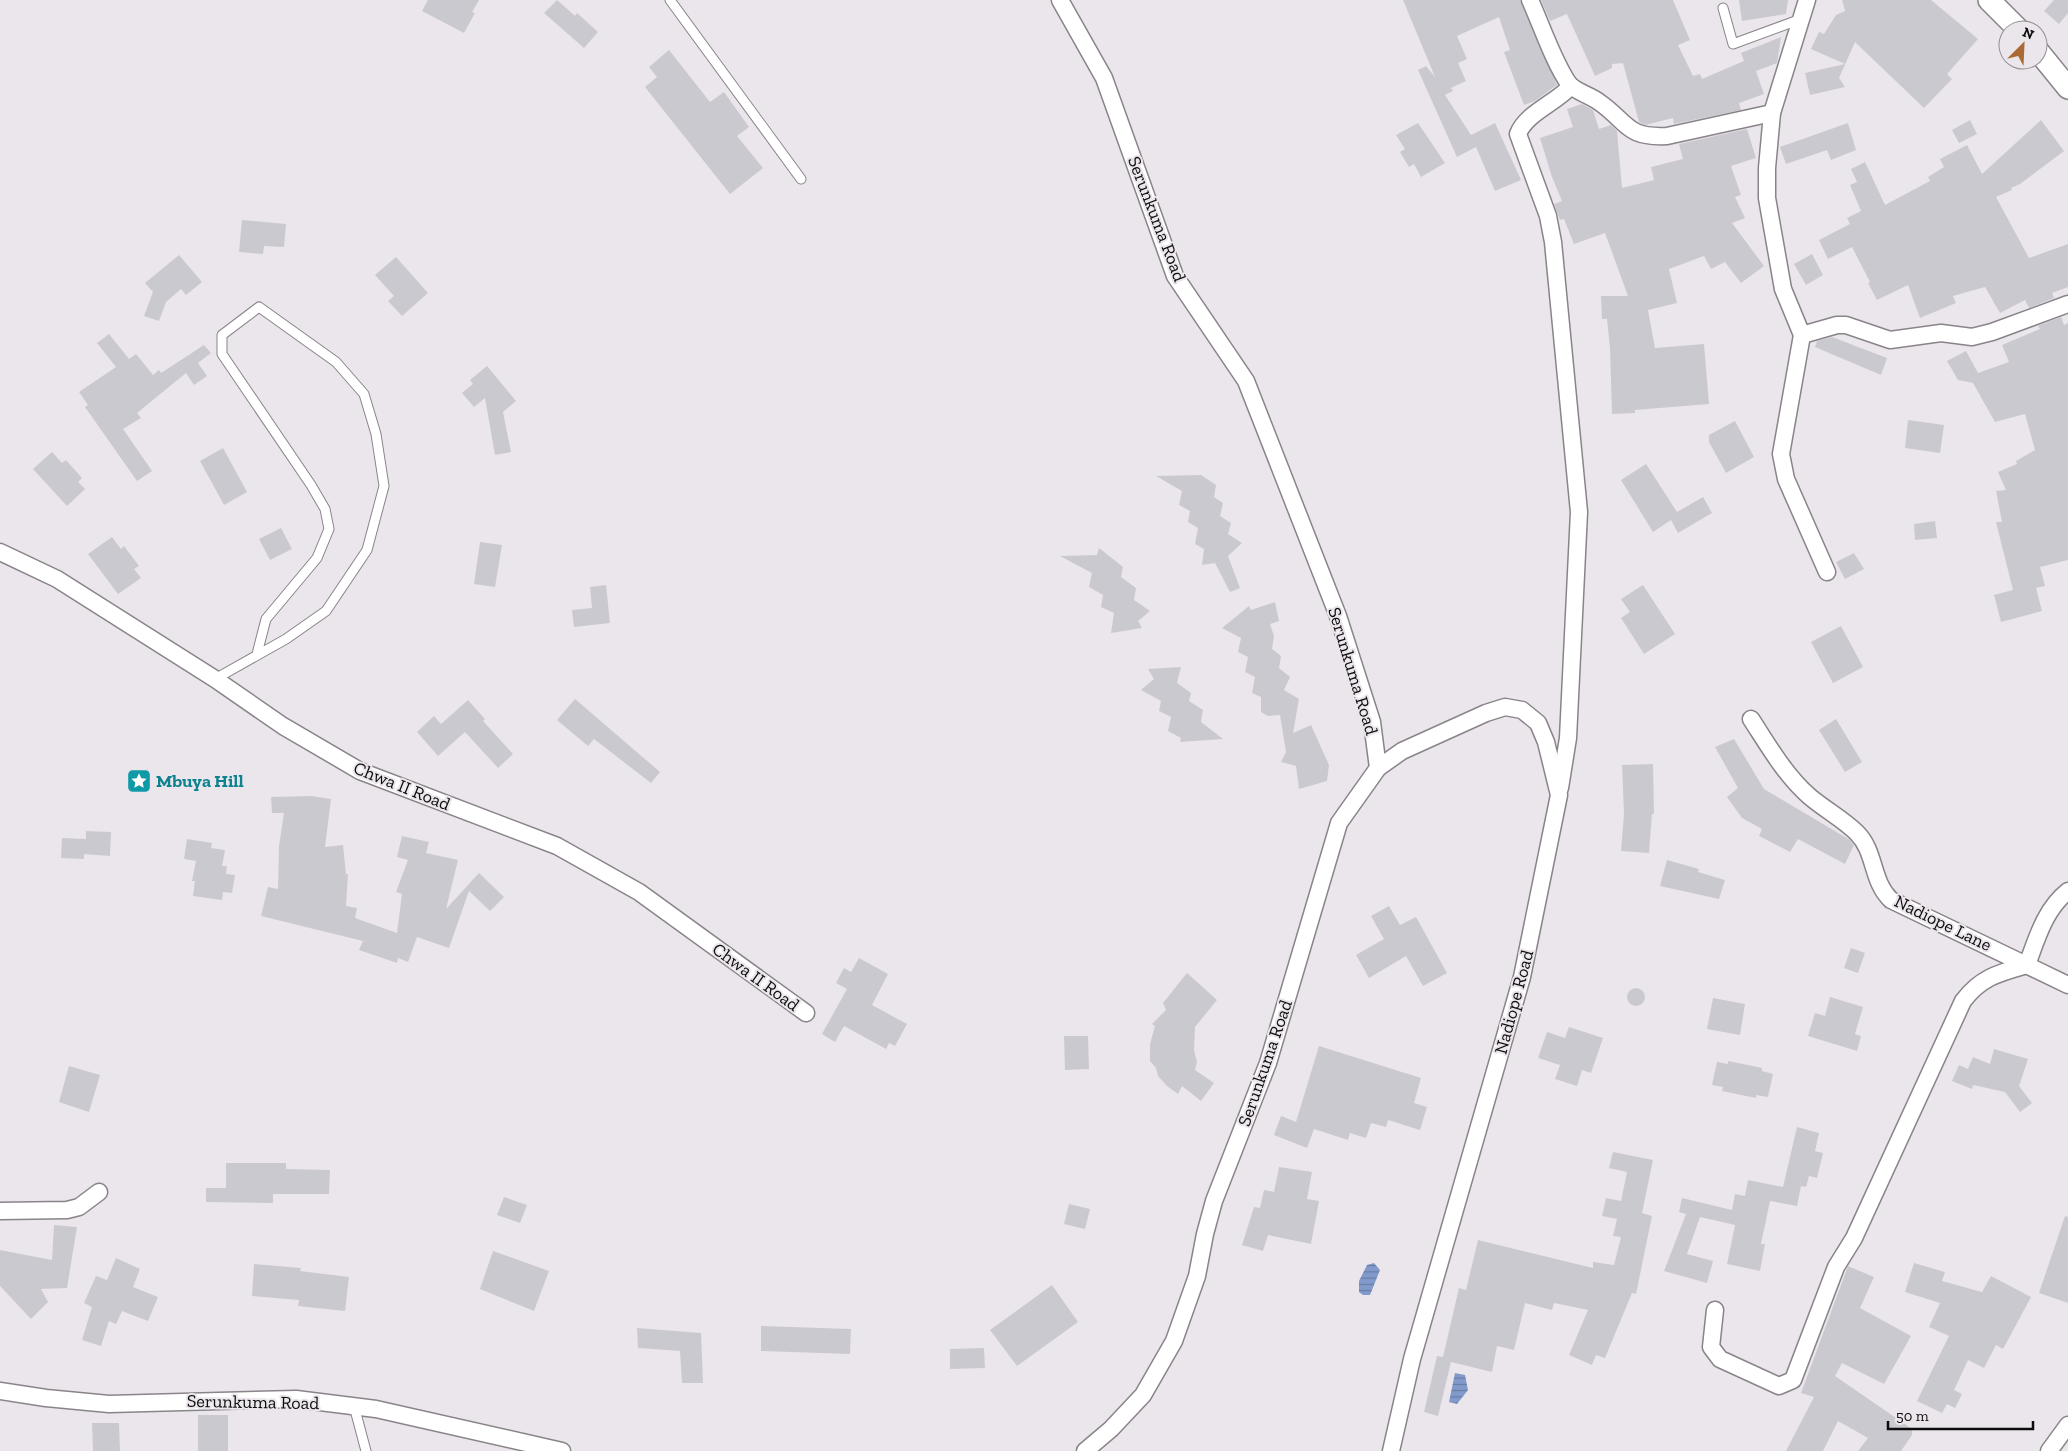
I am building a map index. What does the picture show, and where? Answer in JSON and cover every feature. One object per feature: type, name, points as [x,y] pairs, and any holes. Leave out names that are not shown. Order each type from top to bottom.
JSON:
[{"type":"street","name":"Serunkuma Road","points":[[1060,0],[1104,78],[1175,276],[1246,381],[1338,616],[1372,722],[1378,768],[1339,823],[1268,1063],[1214,1201],[1204,1234],[1197,1276],[1174,1341],[1143,1395],[1111,1429],[1085,1451]]},
{"type":"street","points":[[1530,0],[1571,86],[1599,101],[1626,127],[1651,137],[1667,136],[1772,113]]},
{"type":"street","points":[[1806,0],[1802,19],[1772,113],[1767,168],[1768,206],[1782,289],[1802,335],[1781,454],[1786,479],[1827,572]]},
{"type":"street","points":[[1990,0],[2009,20]]},
{"type":"street","points":[[2048,63],[2068,88]]},
{"type":"street","points":[[1559,795],[1568,738],[1579,512],[1553,242],[1548,216],[1518,134],[1526,122],[1563,95],[1571,86]]},
{"type":"street","points":[[1802,335],[1846,324],[1890,340],[1941,333],[1972,337],[1992,332],[2068,304]]},
{"type":"street","name":"Chwa II Road","points":[[0,552],[57,579],[216,679],[283,726],[360,771],[557,846],[638,892],[806,1013]]},
{"type":"street","name":"Nadiope Road","points":[[1378,768],[1402,751],[1505,707],[1522,710],[1538,723],[1546,742],[1559,795],[1522,977],[1412,1359],[1391,1451]]},
{"type":"street","name":"Nadiope Lane","points":[[1751,720],[1775,755],[1807,795],[1857,834],[1869,850],[1876,879],[1887,896],[2068,985]]},
{"type":"street","points":[[1715,1310],[1710,1348],[1720,1359],[1779,1386],[1793,1380],[1836,1267],[1854,1238],[1963,1001],[1973,987],[1992,975],[2027,965],[2045,918],[2054,903],[2068,891]]},
{"type":"street","points":[[0,1211],[67,1210],[79,1207],[99,1192]]},
{"type":"street","name":"Serunkuma Road","points":[[0,1391],[46,1398],[109,1404],[296,1399],[376,1409],[562,1451]]},
{"type":"street","points":[[2049,1451],[2068,1425]]},
{"type":"lane","points":[[670,0],[800,179]]},
{"type":"lane","points":[[1723,8],[1733,44],[1802,19]]},
{"type":"lane","points":[[216,679],[286,639],[326,611],[367,550],[384,486],[376,434],[364,394],[336,362],[259,307],[222,335],[222,354],[326,509],[329,529],[316,558],[266,619],[257,654]]},
{"type":"lane","points":[[354,1406],[366,1451]]},
{"type":"water","points":[[1374,1263],[1380,1270],[1370,1295],[1363,1295],[1359,1292],[1359,1281],[1367,1265]]},
{"type":"water","points":[[1455,1373],[1465,1375],[1468,1390],[1457,1404],[1449,1402]]},
{"type":"building","points":[[428,0],[479,0],[472,12],[475,13],[464,33],[422,11]]},
{"type":"building","points":[[557,0],[575,16],[577,13],[598,32],[584,48],[544,13]]},
{"type":"building","points":[[1403,0],[1520,0],[1557,85],[1535,101],[1524,105],[1504,52],[1510,50],[1499,17],[1457,36],[1467,59],[1458,63],[1466,81],[1451,88],[1453,91],[1445,95],[1471,135],[1495,123],[1521,180],[1495,191],[1476,147],[1457,157],[1418,70],[1426,66],[1435,77]]},
{"type":"building","points":[[1541,0],[1673,0],[1690,40],[1678,45],[1693,76],[1700,74],[1702,79],[1744,61],[1741,53],[1781,37],[1777,63],[1756,71],[1764,94],[1739,103],[1741,110],[1674,124],[1673,118],[1645,125],[1639,122],[1623,63],[1612,64],[1612,68],[1595,76],[1567,14],[1550,21]]},
{"type":"building","points":[[1739,0],[1788,0],[1786,14],[1742,21]]},
{"type":"building","points":[[1842,0],[1931,0],[1978,39],[1947,74],[1952,79],[1924,108],[1855,42],[1839,78],[1845,87],[1810,95],[1805,73],[1845,64],[1811,49],[1819,32],[1824,34],[1836,15],[1845,11]]},
{"type":"building","points":[[2054,0],[2068,0],[2068,13],[2059,24],[2044,11]]},
{"type":"building","points":[[669,50],[710,102],[724,92],[749,127],[737,136],[763,168],[730,194],[645,87],[657,77],[649,67]]},
{"type":"building","points":[[1582,104],[1593,110],[1599,129],[1611,125],[1617,131],[1622,188],[1654,180],[1651,167],[1683,159],[1679,144],[1747,129],[1756,158],[1731,166],[1741,195],[1735,197],[1745,218],[1732,223],[1764,266],[1741,283],[1725,262],[1711,269],[1704,256],[1669,269],[1677,303],[1648,310],[1655,348],[1704,344],[1709,404],[1635,410],[1635,413],[1612,414],[1610,348],[1607,319],[1602,319],[1601,296],[1628,296],[1605,233],[1574,244],[1564,219],[1560,220],[1554,204],[1562,201],[1552,177],[1540,138],[1573,127],[1567,109]]},
{"type":"building","points":[[1970,120],[1977,134],[1959,143],[1952,130]]},
{"type":"building","points":[[2041,120],[2064,151],[2020,184],[2011,188],[2012,190],[1996,197],[2029,258],[2068,244],[2068,287],[2052,293],[2054,298],[2029,308],[2025,300],[2000,313],[1985,287],[1953,296],[1956,303],[1920,318],[1908,285],[1877,300],[1852,247],[1828,259],[1819,240],[1850,224],[1847,218],[1861,211],[1850,185],[1857,182],[1851,169],[1865,162],[1885,205],[1930,181],[1928,177],[1944,167],[1940,159],[1967,145],[1982,174]]},
{"type":"building","points":[[1418,123],[1445,163],[1421,177],[1414,164],[1409,167],[1400,152],[1405,149],[1396,135]]},
{"type":"building","points":[[1848,123],[1856,150],[1831,160],[1827,150],[1786,164],[1780,147]]},
{"type":"building","points":[[242,220],[286,224],[284,247],[264,246],[263,254],[239,252]]},
{"type":"building","points":[[1812,254],[1823,275],[1806,285],[1794,264]]},
{"type":"building","points":[[179,255],[202,282],[186,295],[181,289],[166,302],[159,321],[144,316],[153,292],[145,283]]},
{"type":"building","points":[[396,257],[428,293],[402,316],[388,301],[394,296],[375,275]]},
{"type":"building","points":[[2061,317],[2064,325],[2068,323],[2068,560],[2040,567],[2045,586],[2036,588],[2042,611],[2001,622],[1994,595],[2013,590],[1996,522],[2002,522],[1996,491],[2006,490],[1998,472],[2017,464],[2016,461],[2035,450],[2025,414],[1995,422],[1973,383],[1958,380],[1947,361],[1966,351],[1978,373],[2009,362],[2002,345],[2040,329],[2038,326]]},
{"type":"building","points":[[109,334],[129,359],[136,354],[153,375],[159,370],[161,373],[204,345],[211,353],[198,363],[207,376],[194,385],[186,373],[137,413],[141,418],[123,429],[152,471],[137,481],[85,407],[88,405],[79,392],[116,367],[97,343]]},
{"type":"building","points":[[1832,337],[1887,358],[1881,375],[1815,347],[1817,341]]},
{"type":"building","points":[[487,366],[516,401],[503,412],[511,452],[495,455],[485,398],[474,407],[462,393],[473,384],[470,380]]},
{"type":"building","points":[[1908,420],[1944,425],[1940,453],[1905,448]]},
{"type":"building","points":[[1735,421],[1754,457],[1726,473],[1709,442],[1709,435]]},
{"type":"building","points":[[223,448],[247,492],[224,505],[200,461]]},
{"type":"building","points":[[52,452],[62,463],[66,460],[82,478],[78,482],[85,489],[67,506],[33,469]]},
{"type":"building","points":[[1646,464],[1677,512],[1703,497],[1712,513],[1678,533],[1671,520],[1653,532],[1621,480]]},
{"type":"building","points":[[1201,475],[1216,485],[1214,497],[1223,503],[1220,516],[1231,523],[1228,534],[1242,543],[1228,556],[1240,588],[1230,592],[1215,563],[1202,565],[1204,549],[1195,544],[1198,528],[1188,522],[1190,511],[1179,505],[1182,491],[1156,476]]},
{"type":"building","points":[[1935,521],[1937,538],[1915,540],[1914,524]]},
{"type":"building","points":[[281,528],[292,549],[270,560],[259,539]]},
{"type":"building","points":[[112,537],[121,549],[124,546],[139,566],[134,569],[141,578],[118,594],[88,554]]},
{"type":"building","points":[[480,542],[502,545],[495,587],[474,584]]},
{"type":"building","points":[[1099,548],[1123,567],[1121,577],[1136,588],[1134,600],[1150,611],[1138,621],[1142,628],[1111,633],[1114,613],[1101,607],[1103,595],[1089,587],[1092,573],[1060,556],[1097,555]]},
{"type":"building","points":[[1854,553],[1864,569],[1845,579],[1836,562]]},
{"type":"building","points":[[606,585],[610,623],[574,627],[572,610],[592,608],[590,587]]},
{"type":"building","points":[[1643,585],[1675,634],[1644,654],[1621,618],[1630,612],[1621,599]]},
{"type":"building","points":[[1275,602],[1279,621],[1270,624],[1274,636],[1272,649],[1281,656],[1279,668],[1290,677],[1284,690],[1299,699],[1293,733],[1311,725],[1329,765],[1327,781],[1299,789],[1296,766],[1281,762],[1286,752],[1280,715],[1268,716],[1261,712],[1261,697],[1252,693],[1255,677],[1245,672],[1248,657],[1238,652],[1241,638],[1222,628],[1249,606],[1251,610]]},
{"type":"building","points":[[1841,626],[1863,667],[1833,683],[1811,642]]},
{"type":"building","points":[[1181,667],[1177,683],[1191,693],[1189,701],[1203,710],[1201,722],[1223,739],[1180,742],[1181,738],[1168,731],[1171,717],[1159,711],[1161,701],[1141,690],[1154,679],[1148,669]]},
{"type":"building","points":[[575,699],[660,772],[651,783],[594,739],[588,746],[557,720]]},
{"type":"building","points":[[468,700],[485,719],[483,721],[513,754],[498,768],[465,732],[438,756],[417,732],[434,716],[441,724]]},
{"type":"building","points":[[1836,719],[1862,762],[1845,772],[1819,730]]},
{"type":"building","points":[[1734,739],[1764,789],[1850,840],[1854,845],[1845,864],[1798,839],[1790,852],[1759,836],[1762,829],[1742,818],[1727,797],[1738,788],[1715,747]]},
{"type":"building","points":[[1653,764],[1654,814],[1652,814],[1649,853],[1621,851],[1624,814],[1622,765]]},
{"type":"building","points":[[311,796],[331,799],[325,847],[343,845],[346,874],[348,874],[346,906],[357,908],[355,918],[397,933],[402,894],[396,892],[408,860],[397,857],[402,836],[429,842],[426,853],[458,860],[446,909],[479,873],[504,897],[490,911],[469,891],[449,948],[417,937],[408,962],[398,958],[397,963],[359,950],[363,941],[261,916],[268,887],[278,889],[279,846],[284,813],[272,813],[271,797]]},
{"type":"building","points":[[86,831],[111,832],[110,856],[84,854],[84,859],[61,858],[62,838],[86,839]]},
{"type":"building","points":[[187,839],[212,843],[211,848],[225,850],[222,866],[227,866],[226,874],[235,875],[232,893],[223,892],[222,900],[193,896],[195,881],[192,881],[196,861],[184,859]]},
{"type":"building","points":[[1667,860],[1699,869],[1698,872],[1725,880],[1719,899],[1660,886]]},
{"type":"building","points":[[1389,906],[1400,925],[1416,917],[1447,973],[1423,986],[1406,956],[1369,978],[1356,955],[1384,939],[1371,916]]},
{"type":"building","points":[[1851,948],[1865,953],[1858,973],[1844,968]]},
{"type":"building","points":[[859,958],[888,974],[872,1005],[907,1024],[895,1046],[889,1043],[886,1049],[844,1026],[835,1042],[822,1034],[847,989],[836,983],[844,968],[851,972]]},
{"type":"building","points":[[1187,973],[1217,1000],[1195,1027],[1194,1050],[1197,1062],[1195,1070],[1214,1083],[1201,1101],[1182,1086],[1178,1094],[1167,1086],[1158,1076],[1156,1068],[1150,1061],[1150,1044],[1155,1026],[1152,1024],[1166,1010],[1163,1003]]},
{"type":"building","points":[[1632,988],[1640,988],[1645,993],[1643,1004],[1632,1006],[1627,1001],[1627,993]]},
{"type":"building","points":[[1830,997],[1863,1007],[1855,1034],[1861,1036],[1857,1051],[1808,1036],[1815,1013],[1825,1016]]},
{"type":"building","points":[[1713,998],[1745,1004],[1740,1035],[1707,1029]]},
{"type":"building","points":[[1569,1027],[1603,1038],[1591,1073],[1582,1070],[1577,1086],[1555,1079],[1560,1065],[1538,1058],[1547,1032],[1565,1038]]},
{"type":"building","points":[[1064,1036],[1088,1036],[1089,1069],[1065,1070]]},
{"type":"building","points":[[1319,1046],[1421,1078],[1414,1103],[1427,1107],[1420,1130],[1388,1120],[1386,1127],[1371,1123],[1366,1138],[1350,1133],[1348,1140],[1314,1129],[1307,1148],[1274,1135],[1281,1116],[1296,1122]]},
{"type":"building","points":[[1994,1049],[2028,1059],[2019,1086],[2032,1103],[2020,1112],[2005,1092],[1973,1085],[1972,1089],[1952,1081],[1959,1065],[1968,1069],[1973,1057],[1990,1064]]},
{"type":"building","points":[[1728,1061],[1762,1068],[1762,1071],[1773,1074],[1768,1097],[1756,1095],[1756,1098],[1722,1091],[1723,1087],[1712,1085],[1717,1062],[1728,1064]]},
{"type":"building","points":[[69,1066],[100,1075],[89,1112],[59,1102]]},
{"type":"building","points":[[1797,1127],[1819,1133],[1815,1151],[1823,1153],[1817,1178],[1809,1176],[1806,1187],[1801,1186],[1797,1206],[1770,1201],[1761,1244],[1765,1244],[1760,1271],[1727,1264],[1735,1225],[1700,1217],[1687,1254],[1713,1261],[1707,1283],[1664,1271],[1686,1214],[1679,1212],[1682,1198],[1732,1210],[1735,1194],[1745,1196],[1748,1180],[1783,1187]]},
{"type":"building","points":[[1613,1152],[1653,1160],[1642,1213],[1652,1216],[1636,1294],[1632,1293],[1605,1358],[1596,1355],[1592,1365],[1569,1355],[1588,1310],[1554,1303],[1552,1310],[1525,1303],[1514,1350],[1497,1346],[1492,1372],[1451,1362],[1438,1416],[1424,1412],[1437,1356],[1443,1357],[1459,1288],[1466,1290],[1478,1240],[1593,1268],[1593,1262],[1614,1265],[1621,1237],[1613,1236],[1617,1219],[1602,1216],[1606,1198],[1621,1201],[1627,1172],[1609,1168]]},
{"type":"building","points":[[226,1163],[286,1163],[286,1169],[330,1170],[329,1194],[273,1194],[273,1203],[206,1202],[206,1188],[226,1188]]},
{"type":"building","points":[[1279,1167],[1312,1172],[1307,1199],[1319,1201],[1311,1244],[1268,1235],[1263,1251],[1242,1245],[1254,1207],[1260,1208],[1264,1190],[1274,1192]]},
{"type":"building","points":[[504,1197],[527,1205],[520,1223],[497,1215]]},
{"type":"building","points":[[1069,1204],[1090,1209],[1085,1229],[1064,1224]]},
{"type":"building","points":[[2065,1216],[2068,1217],[2068,1303],[2039,1293]]},
{"type":"building","points":[[54,1225],[77,1227],[67,1288],[41,1289],[48,1302],[31,1319],[0,1286],[0,1250],[52,1260]]},
{"type":"building","points":[[493,1251],[549,1271],[534,1311],[480,1289]]},
{"type":"building","points":[[116,1258],[140,1269],[133,1287],[158,1297],[148,1321],[122,1311],[116,1324],[109,1321],[101,1346],[82,1340],[92,1307],[84,1303],[96,1276],[107,1280]]},
{"type":"building","points":[[1914,1263],[1945,1272],[1942,1281],[1982,1292],[1991,1276],[2031,1297],[2003,1349],[1996,1345],[1984,1368],[1968,1360],[1954,1390],[1962,1394],[1955,1408],[1947,1404],[1942,1413],[1917,1401],[1949,1336],[1929,1327],[1940,1303],[1905,1292]]},
{"type":"building","points":[[254,1264],[301,1268],[300,1271],[349,1277],[345,1311],[298,1306],[299,1300],[252,1296]]},
{"type":"building","points":[[1848,1266],[1874,1277],[1860,1308],[1911,1336],[1884,1384],[1842,1363],[1835,1376],[1912,1429],[1912,1435],[1901,1451],[1858,1451],[1868,1438],[1838,1421],[1823,1451],[1786,1451],[1814,1397],[1801,1393]]},
{"type":"building","points":[[1052,1285],[1078,1322],[1017,1366],[990,1330]]},
{"type":"building","points":[[761,1326],[851,1329],[850,1354],[761,1351]]},
{"type":"building","points":[[637,1328],[701,1333],[703,1383],[682,1383],[680,1351],[638,1348]]},
{"type":"building","points":[[984,1348],[985,1368],[950,1369],[950,1349]]},
{"type":"building","points":[[198,1415],[228,1415],[228,1451],[198,1451]]},
{"type":"building","points":[[92,1423],[119,1423],[120,1451],[93,1451]]},
{"type":"place","name":"Mbuya Hill","points":[[139,781]]}]
